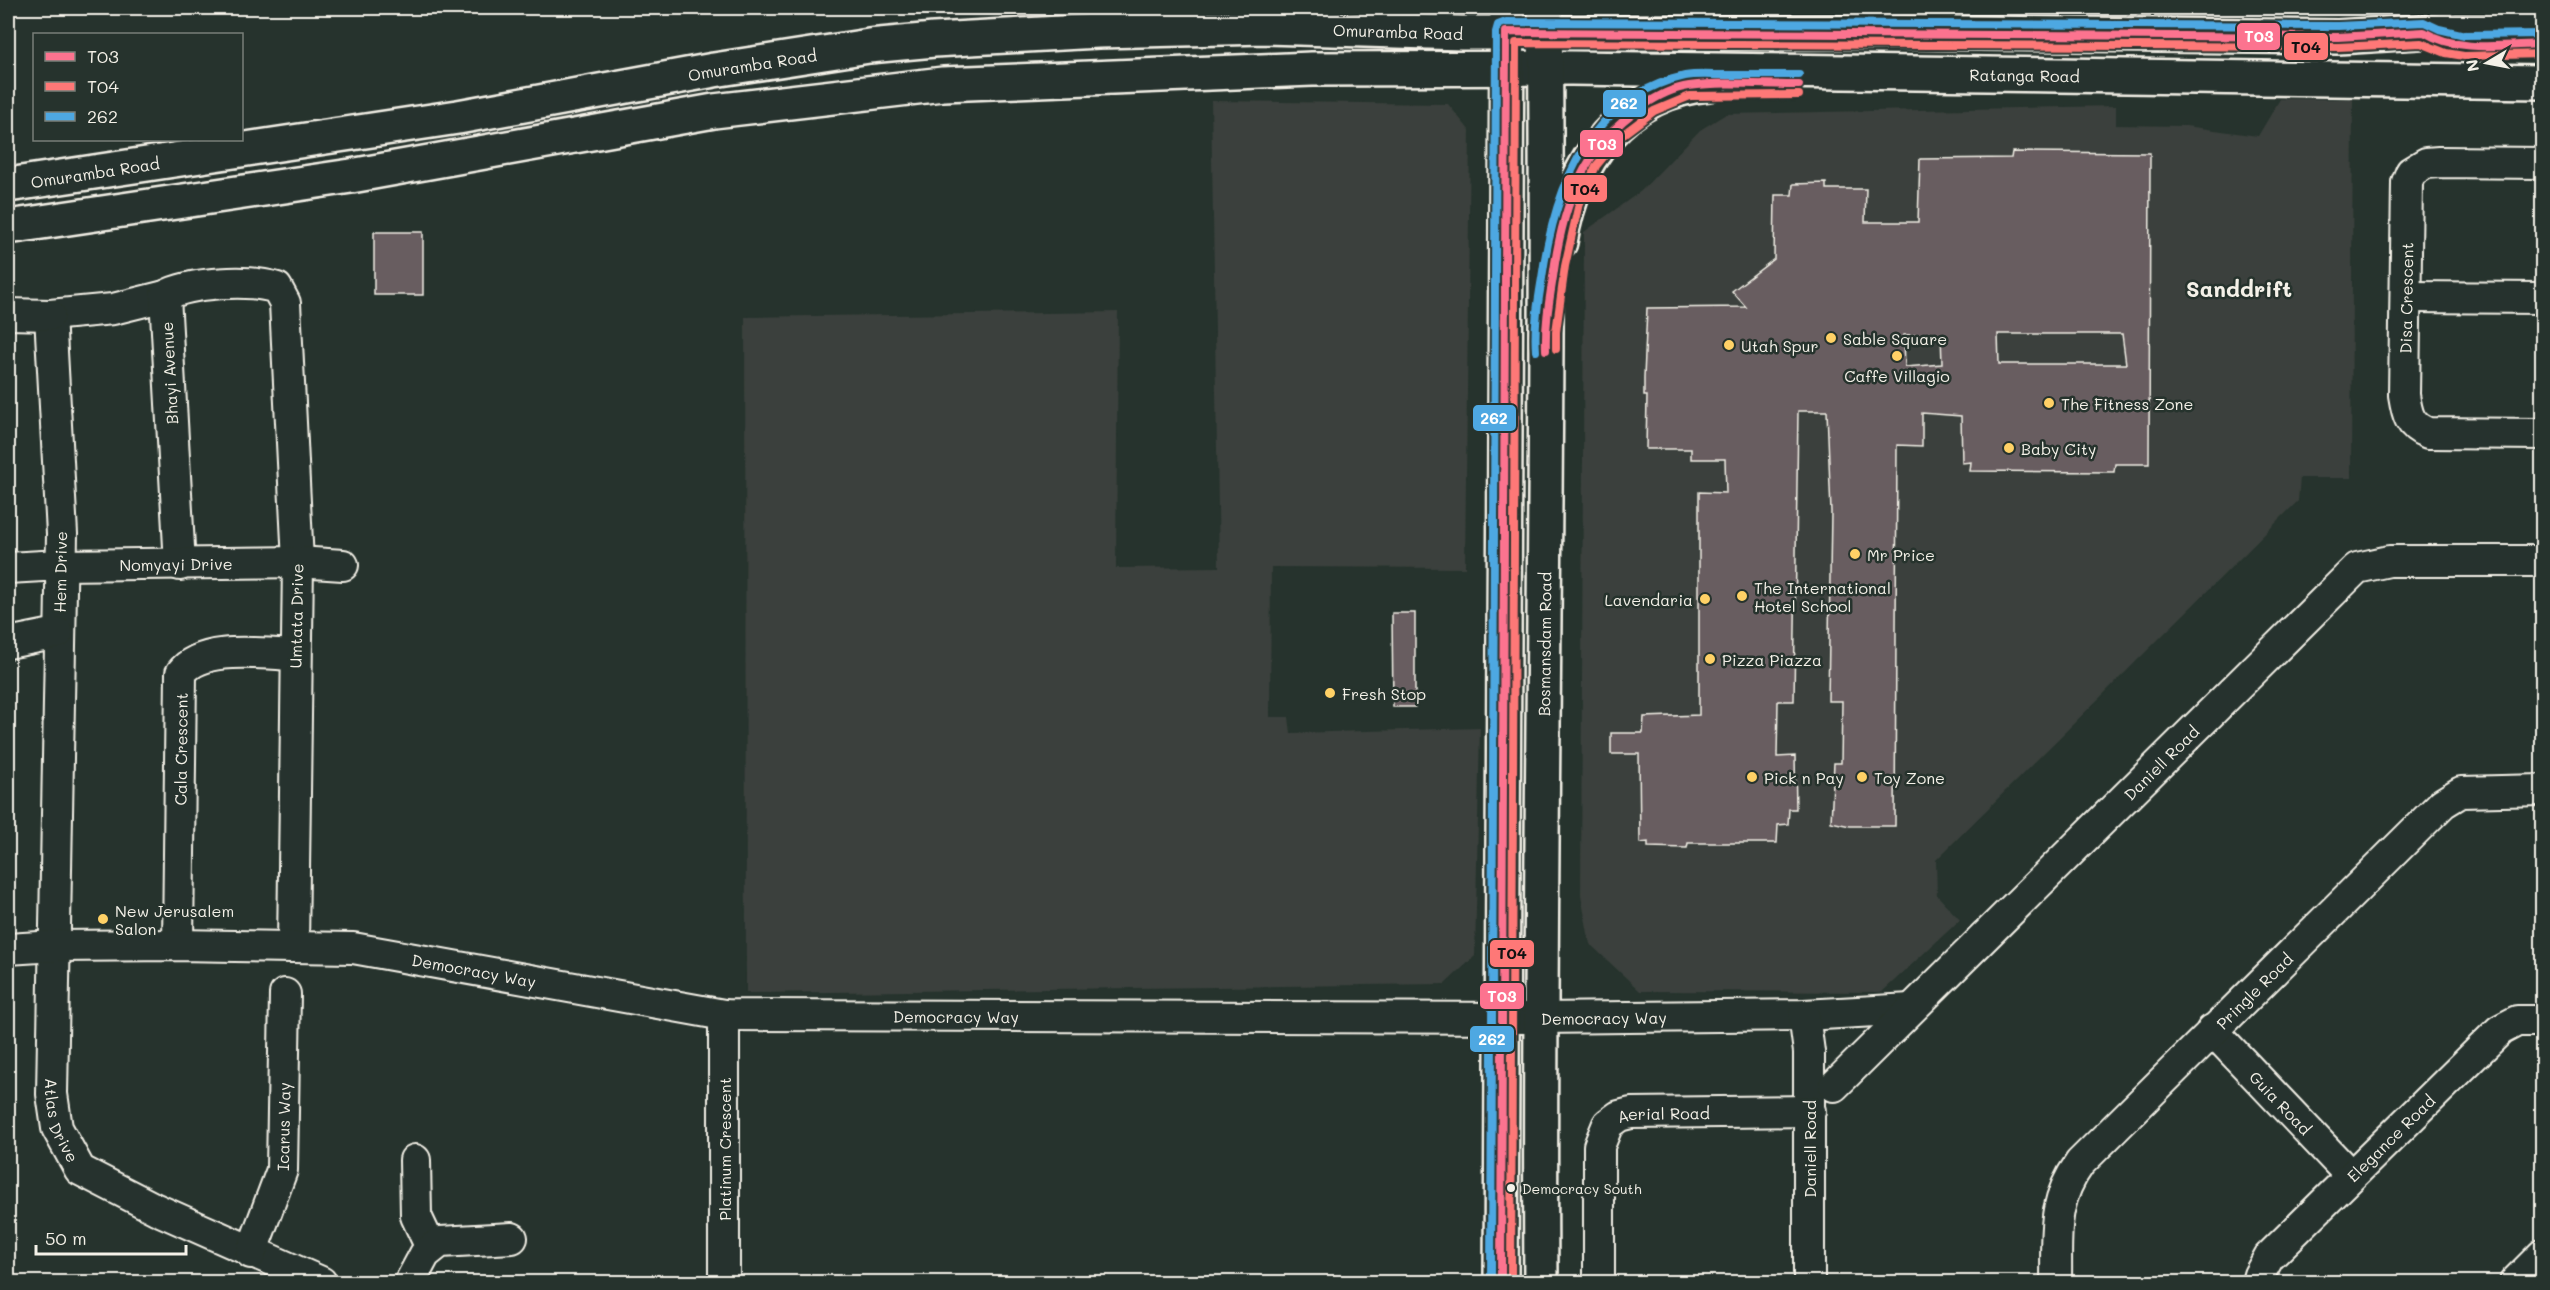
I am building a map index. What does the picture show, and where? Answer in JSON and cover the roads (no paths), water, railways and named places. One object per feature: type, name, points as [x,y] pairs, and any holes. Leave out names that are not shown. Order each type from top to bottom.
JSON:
[{"type":"main road","points":[[1694,8],[1719,13],[1894,32]]},
{"type":"main road","points":[[1501,1282],[1507,20],[1894,32],[2338,37],[2450,30],[2542,30]]},
{"type":"main road","name":"Omuramba Road","points":[[8,185],[447,119],[714,70],[891,44],[1098,31],[1266,27],[1462,33],[1507,20]]},
{"type":"main road","name":"Bosmansdam Road","points":[[1541,1282],[1539,1018],[1546,20]]},
{"type":"main road","points":[[8,227],[351,176],[714,111],[943,84],[1312,69],[1506,68]]},
{"type":"main road","name":"Ratanga Road","points":[[1506,68],[2542,82]]},
{"type":"main road","points":[[1545,331],[1569,199],[1582,169],[1622,119],[1642,105],[1672,90],[1688,86],[1823,86],[1896,73]]},
{"type":"street","name":"Disa Crescent","points":[[2542,164],[2439,162],[2426,163],[2411,172],[2407,182],[2408,297],[2404,395],[2408,417],[2414,426],[2428,433],[2542,434]]},
{"type":"street","name":"Umtata Drive","points":[[165,296],[176,290],[203,286],[259,284],[277,288],[285,303],[298,562],[293,947]]},
{"type":"street","points":[[8,314],[50,315],[113,309],[165,296]]},
{"type":"street","name":"Bhayi Avenue","points":[[165,296],[180,565]]},
{"type":"street","points":[[2408,297],[2542,298]]},
{"type":"street","name":"Hem Drive","points":[[50,315],[61,522],[55,945]]},
{"type":"street","name":"Daniell Road","points":[[1833,1086],[2357,568],[2389,561],[2542,561]]},
{"type":"street","name":"Nomyayi Drive","points":[[8,568],[60,565],[298,562],[343,565]]},
{"type":"street","points":[[8,643],[58,633]]},
{"type":"street","name":"Cala Crescent","points":[[178,945],[181,673],[187,665],[202,657],[237,653],[295,655]]},
{"type":"street","name":"Pringle Road","points":[[2056,1282],[2058,1209],[2065,1184],[2080,1163],[2443,803],[2461,792],[2542,790]]},
{"type":"street","name":"Democracy Way","points":[[8,949],[55,945],[353,948],[724,1015],[1539,1018],[1804,1015],[1911,1009]]},
{"type":"street","name":"Atlas Drive","points":[[55,945],[52,1094],[57,1128],[80,1170],[251,1253],[321,1282]]},
{"type":"street","name":"Icarus Way","points":[[251,1253],[282,1170],[285,994]]},
{"type":"street","name":"Platinum Crescent","points":[[724,1015],[724,1282]]},
{"type":"street","name":"Daniell Road","points":[[1804,1015],[1809,1052],[1809,1282]]},
{"type":"street","name":"Elegance Road","points":[[2257,1282],[2269,1257],[2499,1030],[2517,1022],[2542,1021]]},
{"type":"street","name":"Guia Road","points":[[2212,1030],[2350,1175]]},
{"type":"street","name":"Aerial Road","points":[[1599,1282],[1599,1146],[1608,1124],[1619,1116],[1631,1113],[1810,1111]]},
{"type":"street","points":[[416,1160],[416,1216],[430,1248]]},
{"type":"street","points":[[410,1282],[430,1248],[447,1240],[512,1238]]},
{"type":"street","points":[[2515,1282],[2542,1256]]},
{"type":"place","name":"Sable Square","points":[[1831,338]]},
{"type":"place","name":"Utah Spur","points":[[1729,345]]},
{"type":"place","name":"Caffe Villagio","points":[[1897,356]]},
{"type":"place","name":"The Fitness Zone","points":[[2049,403]]},
{"type":"place","name":"Baby City","points":[[2009,448]]},
{"type":"place","name":"Mr Price","points":[[1855,554]]},
{"type":"place","name":"The International Hotel School","points":[[1742,596]]},
{"type":"place","name":"Lavendaria","points":[[1705,599]]},
{"type":"place","name":"Pizza Piazza","points":[[1710,659]]},
{"type":"place","name":"Fresh Stop","points":[[1330,693]]},
{"type":"place","name":"Pick n Pay","points":[[1752,777]]},
{"type":"place","name":"Toy Zone","points":[[1862,777]]},
{"type":"place","name":"New Jerusalem Salon","points":[[103,919]]},
{"type":"place","name":"Democracy South","points":[[1511,1188]]},
{"type":"district","name":"Sanddrift","points":[[2239,288]]}]
